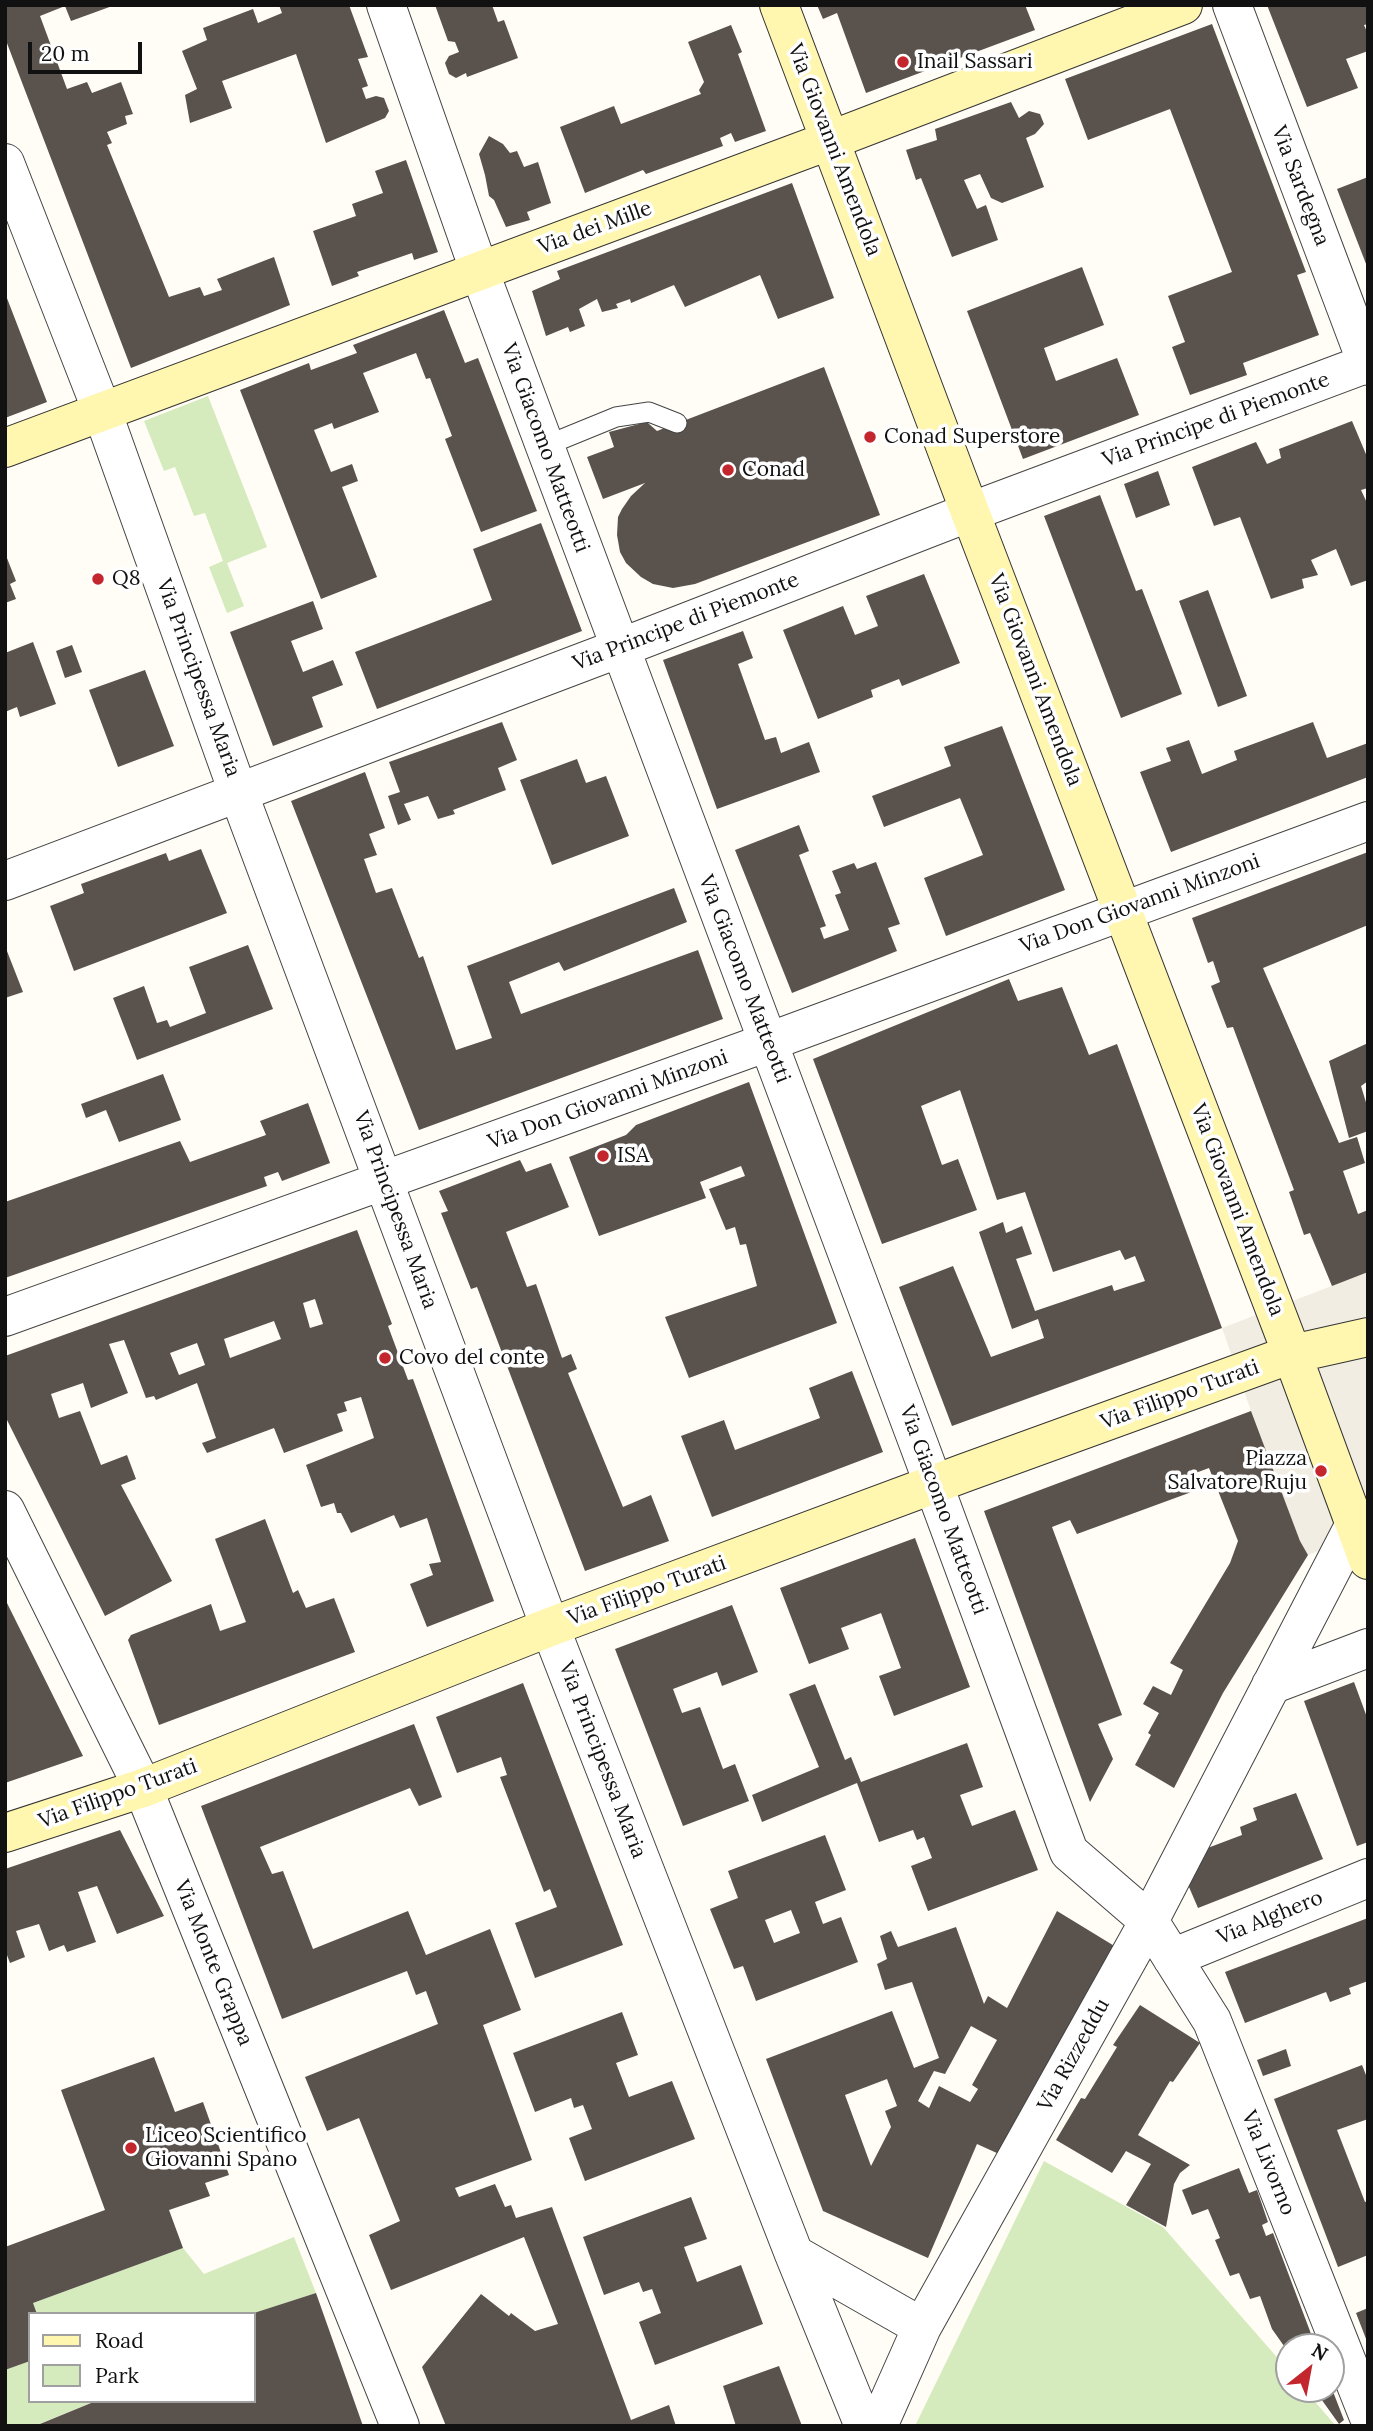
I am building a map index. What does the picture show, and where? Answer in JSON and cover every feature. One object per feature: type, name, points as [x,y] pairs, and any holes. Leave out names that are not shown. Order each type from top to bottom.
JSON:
[{"type":"street","name":"Via Giacomo Matteotti","points":[[386,5],[544,446],[934,1484],[1069,1852],[1149,1921]]},
{"type":"street","name":"Via Giovanni Amendola","points":[[779,5],[1292,1354]]},
{"type":"street","name":"Via dei Mille","points":[[5,448],[831,140],[1183,5]]},
{"type":"street","name":"Via Sardegna","points":[[1232,5],[1368,364]]},
{"type":"street","name":"Via Principessa Maria","points":[[5,163],[103,411],[238,792],[550,1627],[794,2254],[864,2426]]},
{"type":"street","name":"Via Principe di Piemonte","points":[[5,881],[970,512],[1368,364]]},
{"type":"street","name":"Via Don Giovanni Minzoni","points":[[5,1317],[768,1042],[1368,821]]},
{"type":"street","points":[[1368,1337],[1292,1354],[1361,1513],[1368,1560]]},
{"type":"street","name":"Via Filippo Turati","points":[[5,1833],[143,1788],[550,1627],[1292,1354]]},
{"type":"street","name":"Via Monte Grappa","points":[[5,1510],[143,1788],[400,2426]]},
{"type":"street","name":"Via Rizzeddu","points":[[878,2426],[922,2327],[1149,1921],[1361,1513]]},
{"type":"street","points":[[1271,1685],[1368,1648]]},
{"type":"street","name":"Via Alghero","points":[[1171,1958],[1368,1878]]},
{"type":"street","name":"Via Livorno","points":[[1149,1921],[1212,2021],[1368,2415]]},
{"type":"street","points":[[794,2254],[922,2327]]},
{"type":"lane","points":[[544,446],[616,417],[649,412],[677,424]]},
{"type":"green space","points":[[208,396],[267,547],[227,563],[244,606],[227,613],[209,567],[223,561],[205,513],[194,516],[175,467],[164,471],[144,421]]},
{"type":"green space","points":[[1044,2161],[1163,2227],[1275,2355],[1275,2403],[1316,2403],[1336,2426],[915,2426]]},
{"type":"green space","points":[[294,2237],[316,2293],[256,2313],[36,2312],[33,2303],[183,2248],[204,2274]]},
{"type":"green space","points":[[28,2362],[28,2403],[91,2403],[34,2426],[5,2426],[5,2370]]},
{"type":"shaded area","name":"Piazza Salvatore Ruju","points":[[1368,1272],[1368,1532],[1308,1555],[1300,1541],[1222,1328]]},
{"type":"building","points":[[5,5],[115,5],[71,21],[65,6],[40,16],[67,89],[87,82],[92,93],[121,82],[133,114],[125,116],[127,124],[107,132],[112,143],[107,145],[169,297],[200,287],[204,296],[222,290],[217,279],[274,257],[290,305],[131,368],[5,38]]},
{"type":"building","points":[[279,5],[349,5],[368,57],[358,59],[368,86],[362,88],[366,99],[376,96],[384,98],[389,111],[385,118],[326,143],[296,54],[222,81],[232,108],[190,123],[185,95],[197,89],[182,51],[207,40],[203,28],[253,9],[258,23],[282,13]]},
{"type":"building","points":[[435,5],[492,5],[498,22],[504,20],[518,58],[467,77],[466,73],[456,78],[449,74],[445,63],[449,56],[459,52],[455,42],[448,41]]},
{"type":"building","name":"Inail Sassari","points":[[817,5],[1025,5],[1035,30],[866,93],[837,13],[823,19]]},
{"type":"building","points":[[1267,5],[1368,5],[1368,24],[1364,25],[1368,34],[1368,51],[1346,59],[1358,88],[1307,107]]},
{"type":"building","points":[[1212,24],[1306,272],[1297,275],[1319,335],[1243,363],[1247,375],[1190,395],[1172,347],[1185,342],[1168,296],[1232,272],[1170,109],[1088,140],[1065,79]]},
{"type":"building","points":[[731,25],[742,52],[738,54],[766,131],[735,142],[731,133],[720,138],[723,146],[646,174],[643,170],[585,193],[560,127],[614,106],[621,124],[701,94],[699,90],[704,82],[688,42]]},
{"type":"building","points":[[1011,102],[1019,118],[1029,111],[1040,114],[1044,124],[1035,134],[1026,138],[1044,187],[1002,203],[991,198],[980,174],[964,180],[977,209],[986,205],[998,240],[952,257],[921,178],[916,180],[906,150],[937,140],[935,129]]},
{"type":"building","points":[[489,136],[503,144],[510,153],[517,151],[524,167],[538,162],[551,203],[527,212],[530,220],[506,227],[494,200],[489,196],[479,154]]},
{"type":"building","points":[[406,160],[438,252],[414,260],[412,253],[357,272],[359,276],[332,286],[313,231],[356,216],[352,204],[383,193],[375,171]]},
{"type":"building","points":[[1368,177],[1368,269],[1337,189]]},
{"type":"building","points":[[792,183],[834,298],[778,319],[760,275],[685,307],[674,285],[631,303],[630,299],[616,304],[618,308],[602,312],[597,299],[579,309],[585,326],[570,332],[568,327],[546,336],[532,291],[560,279],[557,271]]},
{"type":"building","points":[[1082,267],[1104,325],[1044,348],[1056,381],[1117,358],[1139,415],[1023,459],[967,311]]},
{"type":"building","points":[[5,293],[47,402],[5,418]]},
{"type":"building","points":[[444,310],[465,363],[478,358],[537,511],[481,532],[445,439],[452,436],[430,378],[426,379],[416,353],[363,373],[379,412],[334,429],[332,423],[314,430],[331,472],[352,464],[358,481],[342,487],[377,577],[321,599],[240,390],[309,363],[311,370],[357,353],[353,345]]},
{"type":"building","name":"Conad","points":[[824,367],[880,515],[695,584],[673,588],[653,584],[626,563],[620,552],[617,535],[618,517],[631,496],[645,483],[603,499],[587,457],[614,447],[609,432],[643,423],[648,423],[657,431]]},
{"type":"building","points":[[1352,421],[1368,459],[1368,488],[1361,490],[1368,505],[1368,580],[1351,586],[1336,549],[1311,560],[1318,575],[1302,579],[1304,588],[1271,599],[1240,517],[1214,526],[1192,467],[1256,442],[1267,464],[1281,458],[1279,449]]},
{"type":"building","points":[[1158,471],[1170,505],[1136,518],[1124,484]]},
{"type":"building","points":[[1100,495],[1136,591],[1142,589],[1182,694],[1121,718],[1044,516]]},
{"type":"building","points":[[541,523],[582,631],[377,709],[355,652],[492,600],[473,549]]},
{"type":"building","points":[[5,553],[16,581],[10,584],[16,599],[5,603]]},
{"type":"building","points":[[924,574],[960,663],[902,686],[899,679],[871,690],[873,697],[818,719],[783,630],[843,606],[855,635],[878,626],[866,596]]},
{"type":"building","points":[[1208,590],[1247,696],[1218,707],[1179,601]]},
{"type":"building","points":[[313,601],[323,629],[291,641],[303,672],[333,660],[343,685],[312,697],[323,727],[273,746],[230,632]]},
{"type":"building","points":[[743,631],[753,658],[738,664],[765,740],[776,737],[781,753],[809,742],[820,772],[717,809],[663,660]]},
{"type":"building","points":[[33,642],[56,704],[20,717],[17,707],[5,712],[5,653]]},
{"type":"building","points":[[72,645],[82,672],[65,678],[56,651]]},
{"type":"building","points":[[145,670],[174,746],[118,767],[89,690]]},
{"type":"building","points":[[502,722],[517,760],[498,768],[506,790],[453,810],[455,814],[438,819],[428,796],[404,804],[411,820],[398,825],[388,796],[400,792],[389,762]]},
{"type":"building","points":[[1313,722],[1327,758],[1368,743],[1368,777],[1171,852],[1140,772],[1171,761],[1166,748],[1189,740],[1202,774],[1237,760],[1234,751]]},
{"type":"building","points":[[1002,726],[1065,890],[946,936],[924,878],[983,855],[960,798],[884,827],[872,796],[951,766],[944,747]]},
{"type":"building","points":[[577,759],[586,783],[606,776],[629,836],[552,865],[520,780]]},
{"type":"building","points":[[365,772],[385,828],[369,834],[377,855],[364,859],[376,893],[392,888],[419,958],[423,956],[456,1050],[492,1038],[467,966],[674,888],[687,922],[564,971],[559,962],[509,982],[521,1014],[698,950],[723,1019],[419,1130],[291,801]]},
{"type":"building","points":[[799,825],[809,851],[799,855],[826,926],[820,928],[824,939],[849,930],[835,895],[841,893],[832,871],[854,863],[857,869],[876,862],[900,924],[888,928],[897,951],[792,993],[735,850]]},
{"type":"building","points":[[201,849],[227,913],[74,971],[50,906],[84,893],[81,884],[166,853],[169,861]]},
{"type":"building","points":[[1368,852],[1368,925],[1263,968],[1339,1143],[1357,1137],[1365,1163],[1343,1171],[1358,1214],[1368,1210],[1368,1272],[1332,1286],[1310,1233],[1304,1235],[1289,1192],[1294,1190],[1233,1027],[1227,1028],[1211,986],[1220,982],[1213,961],[1208,963],[1192,918]]},
{"type":"building","points":[[248,945],[273,1009],[137,1060],[113,998],[144,986],[157,1023],[167,1020],[170,1027],[206,1013],[189,967]]},
{"type":"building","points":[[5,946],[23,992],[5,998]]},
{"type":"building","points":[[1009,979],[1018,1001],[1062,987],[1089,1055],[1117,1044],[1222,1328],[952,1426],[899,1287],[953,1266],[991,1357],[1044,1338],[1038,1319],[1012,1329],[979,1232],[1003,1222],[1006,1233],[1022,1226],[1032,1254],[1016,1259],[1035,1311],[1112,1285],[1114,1291],[1145,1281],[1135,1256],[1125,1260],[1120,1250],[1053,1272],[1025,1192],[997,1200],[960,1090],[921,1106],[942,1165],[958,1159],[977,1210],[882,1244],[813,1059]]},
{"type":"building","points":[[1368,1043],[1368,1081],[1361,1086],[1368,1109],[1368,1131],[1349,1138],[1329,1061]]},
{"type":"building","points":[[163,1074],[181,1120],[119,1142],[106,1110],[86,1118],[81,1104]]},
{"type":"building","points":[[749,1082],[837,1323],[689,1378],[665,1317],[757,1286],[746,1244],[740,1245],[735,1227],[726,1230],[709,1189],[745,1176],[741,1166],[700,1182],[706,1198],[599,1236],[569,1157],[626,1135],[636,1125]]},
{"type":"building","points":[[308,1103],[330,1163],[282,1181],[278,1172],[264,1177],[267,1186],[5,1278],[5,1202],[180,1141],[190,1162],[266,1135],[260,1121]]},
{"type":"building","points":[[520,1160],[526,1172],[551,1163],[569,1207],[506,1232],[527,1287],[536,1284],[562,1358],[571,1354],[577,1369],[568,1373],[623,1507],[651,1495],[669,1541],[585,1571],[477,1287],[471,1289],[441,1213],[448,1211],[439,1191]]},
{"type":"building","points":[[357,1230],[392,1324],[388,1326],[408,1380],[413,1379],[494,1601],[427,1627],[410,1584],[433,1575],[429,1564],[441,1562],[427,1518],[400,1528],[394,1515],[351,1533],[341,1513],[337,1513],[334,1503],[321,1507],[306,1465],[374,1438],[361,1397],[344,1402],[347,1411],[337,1414],[343,1431],[284,1453],[274,1428],[207,1453],[202,1443],[216,1438],[197,1383],[156,1400],[154,1396],[146,1398],[124,1340],[109,1344],[128,1393],[91,1408],[83,1383],[51,1394],[59,1418],[80,1411],[101,1465],[127,1455],[136,1479],[121,1485],[172,1581],[105,1616],[5,1416],[5,1356]],"holes":[[[315,1299],[323,1324],[310,1328],[303,1303]],[[274,1321],[281,1339],[230,1358],[224,1339]],[[197,1343],[205,1365],[179,1375],[170,1353]]]},
{"type":"building","points":[[852,1371],[883,1452],[712,1517],[681,1436],[724,1420],[735,1450],[820,1418],[809,1388]]},
{"type":"building","points":[[1251,1411],[1300,1541],[1308,1555],[1223,1693],[1174,1788],[1135,1765],[1159,1713],[1143,1704],[1153,1686],[1171,1695],[1183,1670],[1170,1663],[1230,1563],[1238,1541],[1209,1468],[1190,1475],[1197,1490],[1077,1534],[1070,1520],[1052,1527],[1122,1715],[1098,1724],[1113,1759],[1090,1802],[984,1511]]},
{"type":"building","points":[[265,1519],[293,1593],[298,1590],[306,1608],[334,1598],[355,1652],[159,1725],[128,1640],[131,1635],[211,1604],[220,1631],[246,1622],[215,1539]]},
{"type":"building","points":[[915,1538],[970,1687],[894,1716],[879,1676],[901,1668],[881,1613],[841,1628],[849,1649],[809,1664],[780,1588]]},
{"type":"building","points":[[5,1599],[83,1756],[5,1783]]},
{"type":"building","points":[[732,1605],[758,1672],[722,1686],[717,1672],[673,1689],[682,1713],[700,1707],[723,1769],[735,1764],[749,1801],[683,1826],[615,1649]]},
{"type":"building","points":[[1354,1682],[1368,1720],[1368,1842],[1357,1846],[1304,1701]]},
{"type":"building","points":[[523,1683],[623,1945],[535,1978],[515,1923],[557,1907],[550,1889],[544,1892],[500,1777],[507,1775],[501,1757],[457,1773],[436,1717]]},
{"type":"building","points":[[815,1684],[845,1760],[851,1757],[861,1782],[967,1743],[983,1787],[960,1795],[972,1826],[1015,1810],[1038,1870],[928,1911],[911,1866],[932,1858],[924,1837],[917,1840],[913,1830],[879,1842],[857,1783],[762,1822],[752,1795],[819,1767],[789,1694]]},
{"type":"building","points":[[414,1724],[442,1797],[419,1806],[410,1788],[260,1847],[272,1874],[283,1871],[313,1949],[408,1911],[426,1955],[490,1929],[521,2010],[483,2025],[532,2160],[455,2188],[459,2197],[495,2184],[505,2207],[511,2205],[516,2218],[552,2207],[631,2420],[669,2405],[676,2426],[446,2426],[422,2367],[481,2294],[509,2316],[511,2313],[535,2331],[558,2324],[524,2237],[391,2290],[369,2235],[400,2221],[359,2118],[327,2131],[305,2077],[438,2024],[426,1991],[416,1995],[407,1971],[282,2019],[201,1806]]},
{"type":"building","points":[[1296,1793],[1323,1859],[1198,1908],[1186,1880],[1205,1849],[1242,1835],[1240,1827],[1257,1820],[1253,1808]]},
{"type":"building","points":[[120,1830],[164,1916],[117,1934],[97,1886],[78,1892],[96,1942],[67,1952],[64,1945],[49,1951],[39,1924],[16,1931],[25,1957],[10,1963],[5,1950],[5,1869]]},
{"type":"building","points":[[825,1835],[846,1890],[815,1902],[823,1924],[841,1917],[858,1962],[756,2001],[743,1966],[734,1969],[710,1909],[738,1898],[728,1871]],"holes":[[[791,1910],[800,1933],[774,1943],[765,1920]]]},
{"type":"building","points":[[1057,1911],[1116,1947],[999,2154],[977,2144],[928,2258],[823,2211],[766,2059],[892,2011],[914,2068],[939,2058],[912,1982],[885,1990],[877,1964],[887,1959],[880,1936],[891,1931],[898,1947],[956,1927],[984,2004],[988,1996],[1007,2008]],"holes":[[[971,2026],[997,2040],[972,2085],[978,2089],[970,2102],[939,2086],[929,2108],[918,2101],[934,2071],[945,2074]],[[887,2079],[897,2106],[885,2111],[891,2127],[871,2166],[845,2095]]]},
{"type":"building","points":[[1368,1918],[1368,1981],[1349,1988],[1351,1994],[1330,2002],[1326,1992],[1245,2023],[1225,1972]]},
{"type":"building","points":[[1140,2005],[1200,2043],[1173,2082],[1170,2081],[1138,2135],[1190,2165],[1180,2173],[1174,2184],[1166,2227],[1126,2205],[1151,2164],[1126,2151],[1112,2173],[1056,2140],[1081,2098],[1085,2099],[1117,2047],[1113,2045]]},
{"type":"building","points":[[622,2012],[638,2055],[616,2063],[629,2097],[672,2081],[695,2139],[585,2181],[569,2138],[592,2129],[583,2105],[574,2108],[571,2098],[535,2112],[513,2053]]},
{"type":"building","points":[[1286,2049],[1291,2066],[1263,2076],[1257,2060]]},
{"type":"building","points":[[154,2057],[175,2112],[203,2102],[229,2175],[205,2183],[210,2196],[169,2210],[183,2248],[33,2303],[36,2312],[28,2312],[28,2362],[5,2370],[5,2247],[105,2210],[61,2090]]},
{"type":"building","points":[[1362,2065],[1368,2080],[1368,2119],[1337,2130],[1365,2202],[1368,2201],[1368,2255],[1338,2267],[1274,2099]]},
{"type":"building","points":[[1239,2168],[1249,2193],[1257,2190],[1268,2222],[1262,2225],[1266,2236],[1273,2233],[1311,2333],[1275,2333],[1260,2296],[1250,2299],[1239,2273],[1230,2276],[1215,2240],[1220,2238],[1208,2209],[1192,2215],[1182,2190]]},
{"type":"building","points":[[691,2197],[707,2239],[684,2247],[697,2282],[741,2265],[763,2324],[655,2365],[639,2322],[661,2313],[652,2289],[643,2292],[639,2282],[604,2295],[583,2237]]},
{"type":"building","points":[[316,2293],[363,2426],[35,2426],[91,2403],[256,2403],[256,2312]]},
{"type":"building","points":[[1368,2308],[1368,2344],[1356,2313]]},
{"type":"building","points":[[779,2366],[802,2426],[736,2426],[723,2386]]},
{"type":"building","points":[[1324,2403],[1337,2403],[1344,2420],[1339,2424]]},
{"type":"place","name":"Inail Sassari","points":[[903,62]]},
{"type":"place","name":"Conad Superstore","points":[[870,437]]},
{"type":"place","name":"Conad","points":[[728,470]]},
{"type":"place","name":"Q8","points":[[98,579]]},
{"type":"place","name":"ISA","points":[[603,1156]]},
{"type":"place","name":"Covo del conte","points":[[385,1358]]},
{"type":"place","name":"Piazza Salvatore Ruju","points":[[1321,1471]]},
{"type":"place","name":"Liceo Scientifico Giovanni Spano","points":[[131,2148]]}]
